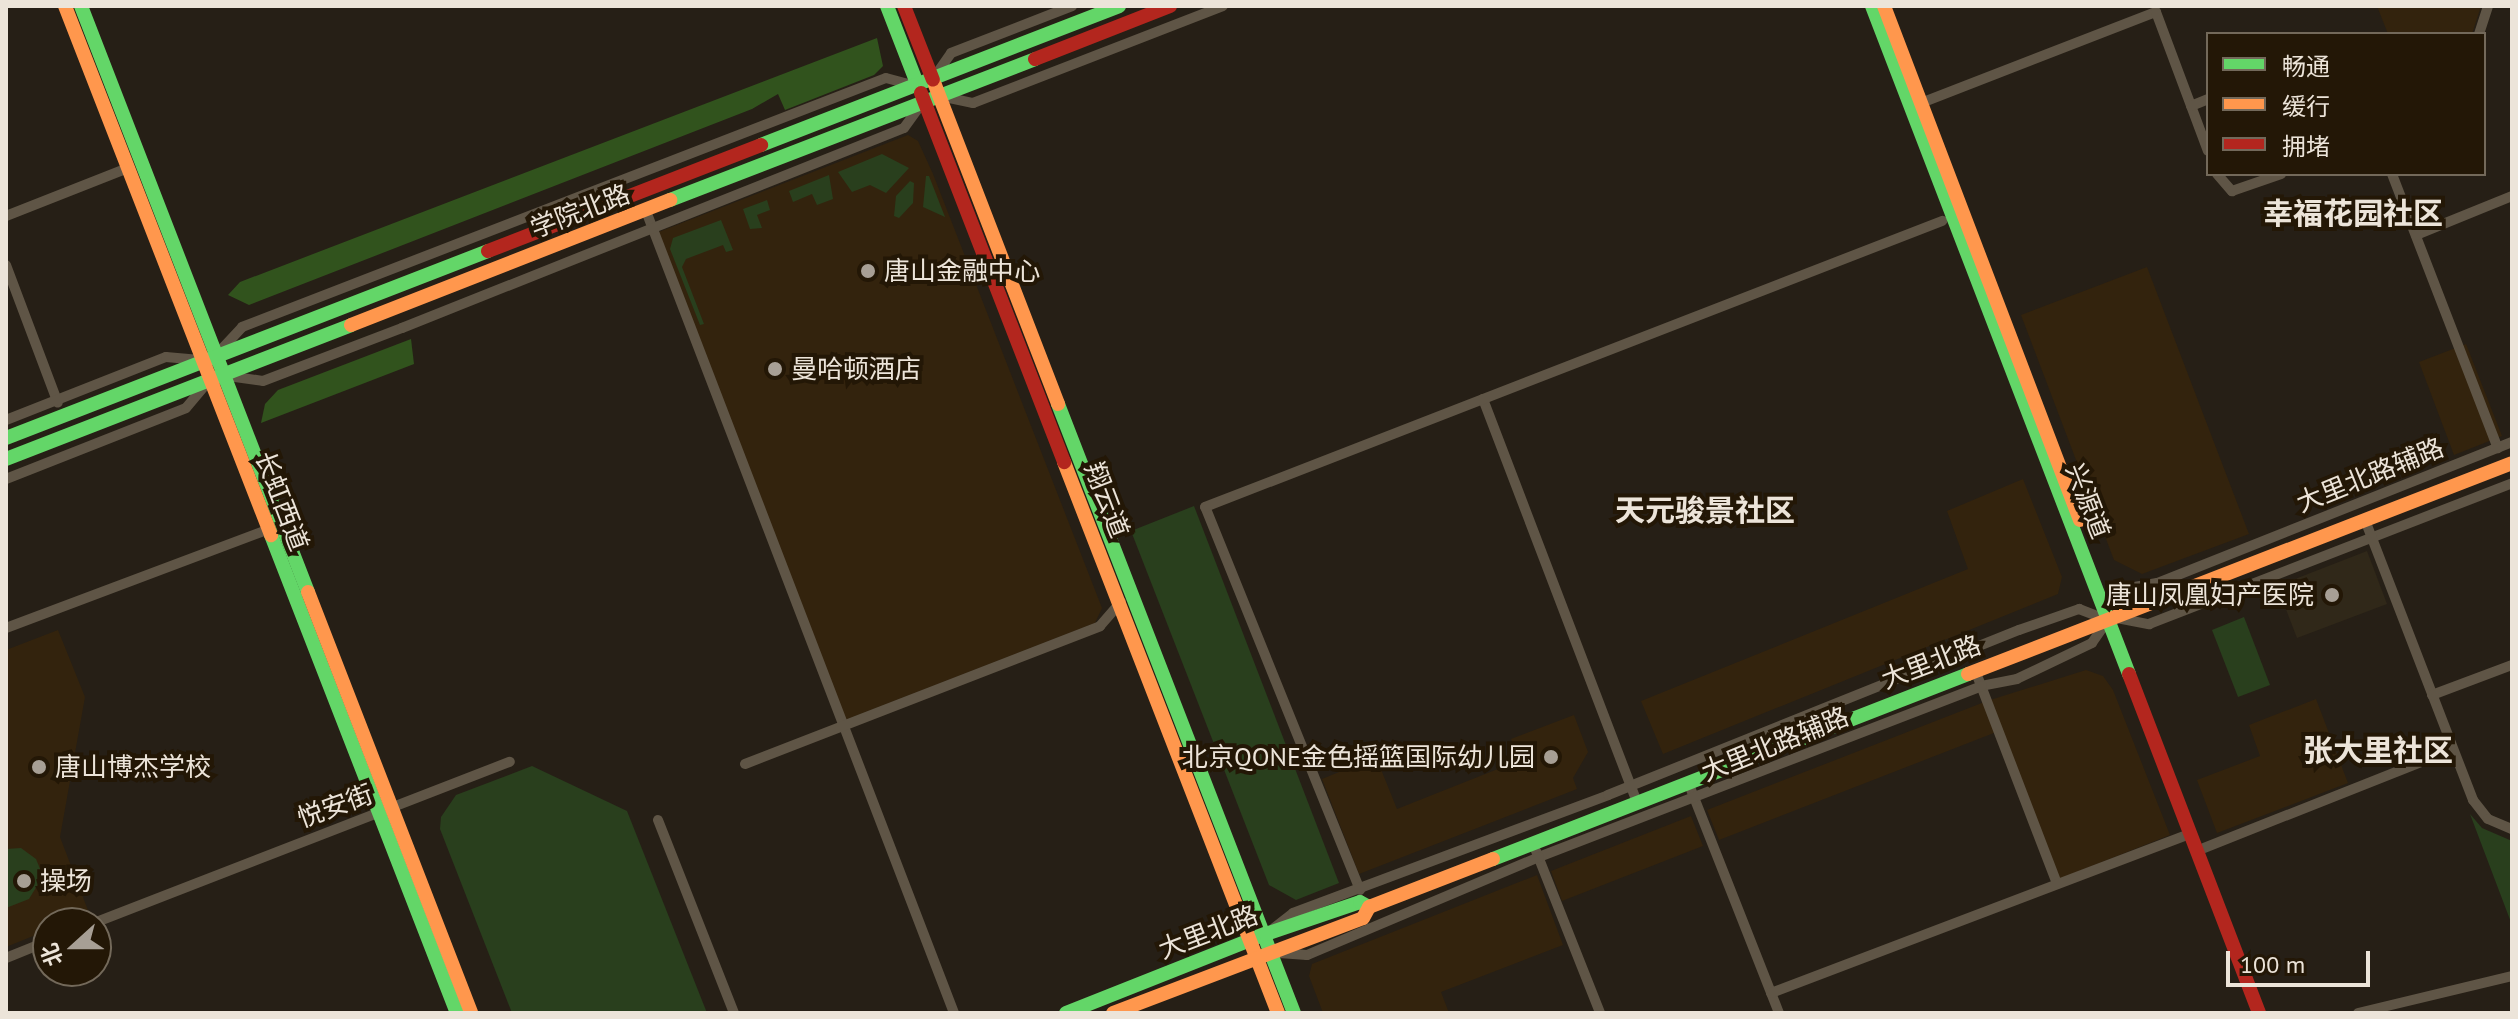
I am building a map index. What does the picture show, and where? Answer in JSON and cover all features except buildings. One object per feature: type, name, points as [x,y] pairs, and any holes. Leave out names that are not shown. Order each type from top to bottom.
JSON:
[{"type":"main road","name":"长虹西道","points":[[65,6],[128,168],[209,358]]},
{"type":"main road","name":"长虹西道","points":[[81,6],[209,358],[267,530],[471,1013]]},
{"type":"main road","name":"翔云道","points":[[887,6],[927,94],[1266,934],[1294,1013]]},
{"type":"main road","points":[[904,6],[933,80]]},
{"type":"main road","name":"学院北路","points":[[6,459],[646,211],[927,94],[933,80],[1119,6]]},
{"type":"main road","name":"学院北路","points":[[6,438],[571,219],[1170,6]]},
{"type":"main road","name":"兴源道","points":[[1872,6],[1916,105]]},
{"type":"main road","name":"兴源道","points":[[1884,6],[1916,105],[2112,619],[2269,1013]]},
{"type":"main road","name":"翔云道","points":[[927,94],[1278,1013]]},
{"type":"main road","points":[[571,219],[578,237]]},
{"type":"main road","name":"长虹西道","points":[[216,378],[384,811],[457,1013]]},
{"type":"main road","name":"大里北路","points":[[1113,1013],[1363,918],[1369,907],[1536,850],[1688,782],[2512,463]]},
{"type":"main road","name":"兴源道","points":[[2112,619],[2189,834],[2259,1013]]},
{"type":"main road","name":"大里北路","points":[[1066,1013],[1266,934],[1360,902],[1369,907]]},
{"type":"street","points":[[933,80],[951,53],[1072,6]]},
{"type":"street","points":[[6,420],[166,357],[209,358],[242,327],[886,78],[927,94],[973,103],[1223,6]]},
{"type":"street","points":[[2480,32],[2488,6]]},
{"type":"street","points":[[1916,105],[2154,9],[2206,146]]},
{"type":"street","points":[[1043,17],[1049,33]]},
{"type":"street","points":[[6,479],[186,408],[216,378],[263,381],[904,128],[927,94]]},
{"type":"street","points":[[2191,106],[2206,100]]},
{"type":"street","points":[[6,216],[128,168]]},
{"type":"street","points":[[2219,176],[2232,191],[2275,176]]},
{"type":"street","points":[[2393,176],[2498,448]]},
{"type":"street","points":[[2416,235],[2512,196]]},
{"type":"street","points":[[564,203],[571,219]]},
{"type":"street","points":[[646,211],[954,1013]]},
{"type":"street","points":[[1360,890],[1346,866],[1205,507],[1942,221]]},
{"type":"street","points":[[578,237],[585,256]]},
{"type":"street","points":[[6,265],[63,416]]},
{"type":"street","points":[[402,328],[403,306]]},
{"type":"street","points":[[1483,399],[1637,803]]},
{"type":"street","name":"大里北路辅路","points":[[1271,952],[1307,955],[1536,850],[1693,800],[1982,686],[2017,679],[2092,643],[2134,587],[2157,583],[2512,442]]},
{"type":"street","name":"大里北路辅路","points":[[1266,934],[1293,913],[1630,786],[2049,619],[2079,609],[2112,619],[2149,624],[2512,483]]},
{"type":"street","points":[[2365,520],[2452,750],[2479,809],[2512,829]]},
{"type":"street","points":[[6,628],[267,530]]},
{"type":"street","points":[[745,764],[1100,626],[1121,602]]},
{"type":"street","points":[[2432,695],[2512,665]]},
{"type":"street","points":[[1975,670],[2057,884]]},
{"type":"street","points":[[2204,848],[2452,750]]},
{"type":"street","name":"悦安街","points":[[112,918],[510,762]]},
{"type":"street","points":[[1688,782],[1779,1013]]},
{"type":"street","points":[[658,820],[734,1013]]},
{"type":"street","points":[[1771,993],[2189,834]]},
{"type":"street","points":[[1536,850],[1600,1013]]},
{"type":"street","points":[[6,960],[32,950]]},
{"type":"street","points":[[2358,1013],[2512,976]]},
{"type":"shaded area","points":[[2377,6],[2481,6],[2473,32],[2387,32]]},
{"type":"shaded area","name":"唐山金融中心","points":[[908,135],[918,141],[933,174],[1102,608],[1095,623],[845,720],[651,235]]},
{"type":"shaded area","points":[[2147,267],[2249,534],[2142,574],[2114,560],[2021,315]]},
{"type":"shaded area","points":[[2466,344],[2502,436],[2454,455],[2419,362]]},
{"type":"shaded area","points":[[2023,479],[2062,577],[2058,594],[1663,754],[1641,701],[1968,569],[1947,511]]},
{"type":"shaded area","name":"唐山凤凰妇产医院","points":[[2367,551],[2387,604],[2297,638],[2277,586]]},
{"type":"shaded area","name":"唐山博杰学校","points":[[58,630],[85,697],[60,837],[87,907],[32,907],[32,936],[6,947],[6,650]]},
{"type":"shaded area","points":[[2086,670],[2103,676],[2113,690],[2170,835],[2059,879],[1999,731],[1719,840],[1707,810],[1987,701]]},
{"type":"shaded area","points":[[2316,699],[2348,783],[2217,833],[2197,780],[2260,756],[2249,725]]},
{"type":"shaded area","points":[[1574,715],[1588,752],[1573,778],[1577,789],[1359,874],[1322,779],[1376,757],[1397,809],[1518,761],[1511,739]]},
{"type":"shaded area","points":[[1691,816],[1703,846],[1562,901],[1551,871]]},
{"type":"shaded area","points":[[1537,875],[1563,945],[1441,992],[1449,1013],[1323,1013],[1309,976],[1312,964]]},
{"type":"green space","points":[[877,38],[883,66],[874,75],[785,110],[778,94],[752,109],[249,305],[228,295],[240,282]]},
{"type":"green space","points":[[882,154],[909,168],[886,193],[870,185],[852,192],[838,172]]},
{"type":"green space","points":[[829,175],[833,199],[817,205],[812,194],[793,202],[789,191]]},
{"type":"green space","points":[[926,176],[929,176],[945,217],[923,207]]},
{"type":"green space","points":[[910,181],[914,183],[913,203],[899,218],[894,216],[896,196]]},
{"type":"green space","points":[[767,200],[770,210],[757,215],[762,228],[750,229],[743,209]]},
{"type":"green space","points":[[721,220],[733,250],[726,252],[723,245],[686,259],[682,267],[704,324],[700,325],[670,249],[673,238]]},
{"type":"green space","points":[[411,339],[414,364],[261,423],[265,404],[278,390]]},
{"type":"green space","points":[[1194,506],[1339,883],[1296,900],[1269,885],[1131,531]]},
{"type":"green space","points":[[2244,617],[2270,685],[2238,697],[2212,630]]},
{"type":"green space","points":[[532,766],[627,811],[707,1013],[512,1013],[440,829],[441,817],[456,795]]},
{"type":"green space","points":[[2470,814],[2482,828],[2512,841],[2512,925]]},
{"type":"green space","name":"操场","points":[[21,848],[36,859],[43,876],[29,899],[6,908],[6,849]]},
{"type":"traffic: fast","points":[[81,6],[308,592]]},
{"type":"traffic: fast","points":[[887,6],[918,86]]},
{"type":"traffic: fast","points":[[761,145],[1119,6]]},
{"type":"traffic: fast","points":[[1872,6],[2129,674]]},
{"type":"traffic: fast","points":[[670,200],[1035,59]]},
{"type":"traffic: fast","points":[[6,438],[488,251]]},
{"type":"traffic: fast","points":[[6,459],[351,325]]},
{"type":"traffic: fast","points":[[1058,404],[1294,1013]]},
{"type":"traffic: fast","points":[[271,535],[457,1013]]},
{"type":"traffic: fast","points":[[1493,859],[1968,674]]},
{"type":"traffic: fast","points":[[1066,1013],[1266,934],[1360,902],[1369,907]]},
{"type":"traffic: slow","points":[[65,6],[271,535]]},
{"type":"traffic: slow","points":[[1884,6],[2080,520]]},
{"type":"traffic: slow","points":[[935,85],[1058,404]]},
{"type":"traffic: slow","points":[[351,325],[670,200]]},
{"type":"traffic: slow","points":[[1064,462],[1278,1013]]},
{"type":"traffic: slow","points":[[1968,674],[2512,463]]},
{"type":"traffic: slow","points":[[308,592],[471,1013]]},
{"type":"traffic: slow","points":[[1113,1013],[1363,918],[1369,907],[1493,859]]},
{"type":"traffic: jam","points":[[904,6],[933,80]]},
{"type":"traffic: jam","points":[[1035,59],[1170,6]]},
{"type":"traffic: jam","points":[[921,93],[1064,462]]},
{"type":"traffic: jam","points":[[488,251],[761,145]]},
{"type":"traffic: jam","points":[[2129,674],[2259,1013]]},
{"type":"place","name":"唐山金融中心","points":[[868,271]]},
{"type":"place","name":"曼哈顿酒店","points":[[775,369]]},
{"type":"place","name":"唐山凤凰妇产医院","points":[[2332,595]]},
{"type":"place","name":"北京QONE金色摇篮国际幼儿园","points":[[1551,757]]},
{"type":"place","name":"唐山博杰学校","points":[[39,767]]},
{"type":"place","name":"操场","points":[[24,881]]},
{"type":"district","name":"幸福花园社区","points":[[2353,213]]},
{"type":"district","name":"天元骏景社区","points":[[1705,510]]},
{"type":"district","name":"张大里社区","points":[[2378,750]]}]
